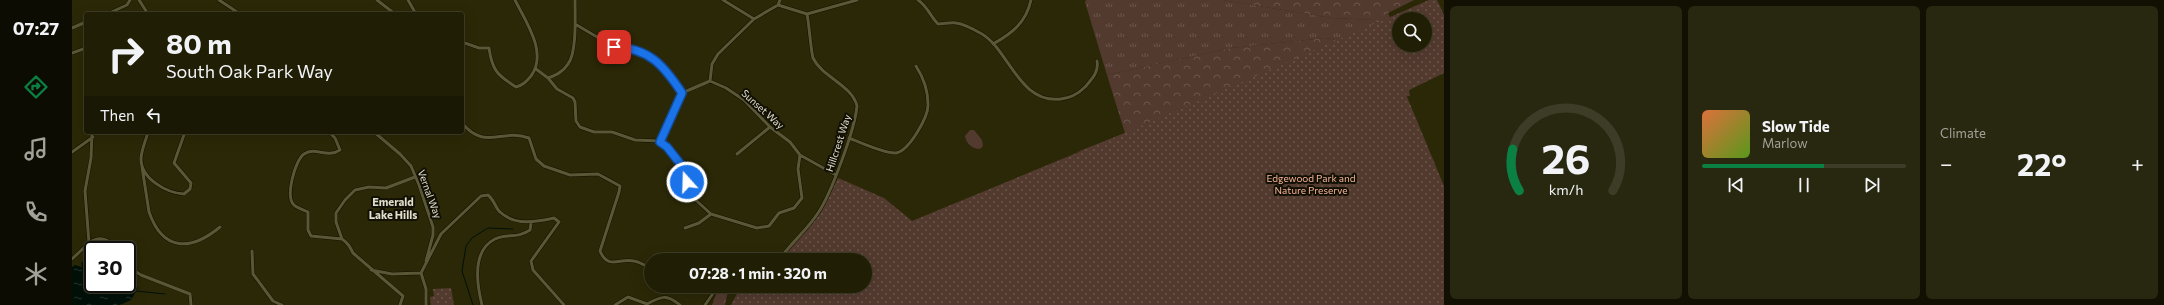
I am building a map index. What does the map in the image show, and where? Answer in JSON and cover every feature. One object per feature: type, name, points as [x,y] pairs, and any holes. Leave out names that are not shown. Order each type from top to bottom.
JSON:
[{"type":"street","points":[[111,12],[127,5],[130,0]]},
{"type":"street","points":[[139,0],[147,12]]},
{"type":"street","points":[[219,0],[237,12]]},
{"type":"street","points":[[377,0],[392,12]]},
{"type":"street","points":[[408,0],[415,12]]},
{"type":"street","points":[[464,43],[479,48],[489,48],[493,67],[497,73],[516,87],[522,85],[536,69],[537,55],[535,42],[516,0]]},
{"type":"street","points":[[548,78],[560,73],[569,63],[575,24],[575,0]]},
{"type":"street","points":[[723,0],[754,19]]},
{"type":"street","points":[[660,142],[682,93],[710,81],[712,64],[718,54],[754,19],[778,5],[780,0]]},
{"type":"street","points":[[778,5],[807,14],[857,0]]},
{"type":"street","points":[[918,0],[926,5],[933,19],[938,24],[957,23],[983,35],[993,44],[1008,67],[1037,96],[1056,100],[1076,95],[1094,76],[1098,67],[1097,61]]},
{"type":"street","points":[[993,44],[1009,35],[1023,22],[1031,0]]},
{"type":"street","name":"Hillcrest Way","points":[[785,253],[819,212],[828,196],[857,111],[856,101],[813,58],[807,14]]},
{"type":"street","points":[[72,28],[84,23]]},
{"type":"street","points":[[575,24],[614,47],[636,49],[652,57],[662,66],[682,93]]},
{"type":"street","points":[[72,53],[84,49]]},
{"type":"street","points":[[849,138],[890,153],[896,153],[907,147],[923,121],[928,106],[923,77],[916,66]]},
{"type":"street","points":[[536,69],[548,78],[557,89],[573,98],[575,102],[576,121],[580,127],[586,131],[612,132],[635,140],[660,142],[667,147],[686,171],[688,193],[711,214],[757,228],[769,226],[779,213],[794,208],[802,198],[798,169],[800,155]]},
{"type":"street","name":"Sunset Way","points":[[710,81],[726,88],[744,100],[770,127],[790,142],[800,155],[836,175]]},
{"type":"street","points":[[464,125],[470,132],[483,138],[502,135],[529,138],[536,159],[544,166],[570,175],[598,174],[616,182],[620,186],[619,192],[600,251],[602,257],[612,262],[634,261],[644,266]]},
{"type":"street","points":[[737,154],[770,127]]},
{"type":"street","points":[[89,241],[85,191],[92,134]]},
{"type":"street","points":[[147,134],[141,158],[151,219],[166,238],[180,244],[190,244],[207,237],[220,227]]},
{"type":"street","points":[[142,166],[151,180],[174,193],[184,194],[190,189],[191,183],[174,163],[184,134]]},
{"type":"street","points":[[331,134],[335,138],[340,150],[327,155],[313,151],[304,154],[298,162],[290,188],[290,198],[294,206],[308,212],[308,230],[311,236],[342,239]]},
{"type":"street","name":"Vernal Way","points":[[376,134],[400,154],[411,166],[429,210],[433,227],[433,235],[426,257],[426,263],[421,274]]},
{"type":"street","points":[[72,152],[93,137]]},
{"type":"street","points":[[400,305],[403,296],[352,253],[350,246],[342,239],[336,222],[336,214],[345,200],[355,190],[369,187],[386,188],[415,178]]},
{"type":"street","points":[[426,263],[441,234],[481,196],[488,195],[497,204],[498,211],[507,218],[531,223],[554,218],[559,222],[557,227],[531,261],[532,270],[564,305]]},
{"type":"street","points":[[685,228],[699,223],[711,214]]},
{"type":"street","points":[[482,305],[476,276],[482,252],[494,240],[503,237],[517,237],[526,233],[530,230],[531,223]]},
{"type":"street","points":[[92,241],[105,239],[108,241]]},
{"type":"street","points":[[72,259],[84,248]]},
{"type":"street","points":[[252,251],[253,274],[273,301],[282,305]]},
{"type":"street","points":[[371,270],[392,274],[421,274],[426,289],[426,305]]},
{"type":"street","points":[[136,272],[190,294],[191,305]]},
{"type":"street","points":[[705,305],[713,293]]},
{"type":"street","points":[[615,305],[628,297],[637,302],[647,304],[660,297],[669,297],[680,305]]},
{"type":"green space","points":[[1086,0],[1222,0],[1332,18],[1375,20],[1386,48],[1325,38],[1231,48],[1107,75],[1085,2]]},
{"type":"green space","points":[[1222,0],[1414,0],[1388,13],[1392,22],[1392,52],[1402,52],[1410,96],[1337,101],[1077,152],[1125,133],[1107,75],[1231,48],[1325,38],[1386,48],[1375,20],[1332,18]]},
{"type":"green space","name":"Edgewood Park and Nature Preserve","points":[[1429,0],[1437,0],[1444,15],[1444,73],[1405,92],[1444,186],[1444,305],[731,305],[737,293],[872,293],[872,253],[785,253],[823,206],[838,178],[884,198],[912,221],[1125,133],[1392,16],[1392,52],[1432,52],[1432,12],[1402,12]]},
{"type":"green space","points":[[970,130],[974,130],[982,140],[983,146],[980,149],[972,147],[967,141],[965,136]]},
{"type":"green space","points":[[451,288],[454,305],[431,305],[430,297],[434,296],[433,289]]},
{"type":"green space","points":[[716,293],[728,293],[725,305],[712,305]]},
{"type":"water","points":[[84,260],[84,293],[135,293],[131,300],[120,305],[72,305],[72,267],[75,265],[82,267],[81,263]]},
{"type":"waterway","points":[[473,305],[462,271],[466,246],[472,238],[488,228],[513,229]]},
{"type":"waterway","points":[[136,291],[165,294]]},
{"type":"district","name":"Emerald Lake Hills","points":[[393,207]]},
{"type":"route","points":[[614,47],[628,47],[636,49],[652,57],[662,66],[682,93],[660,142],[667,147],[686,171],[687,182]]}]
